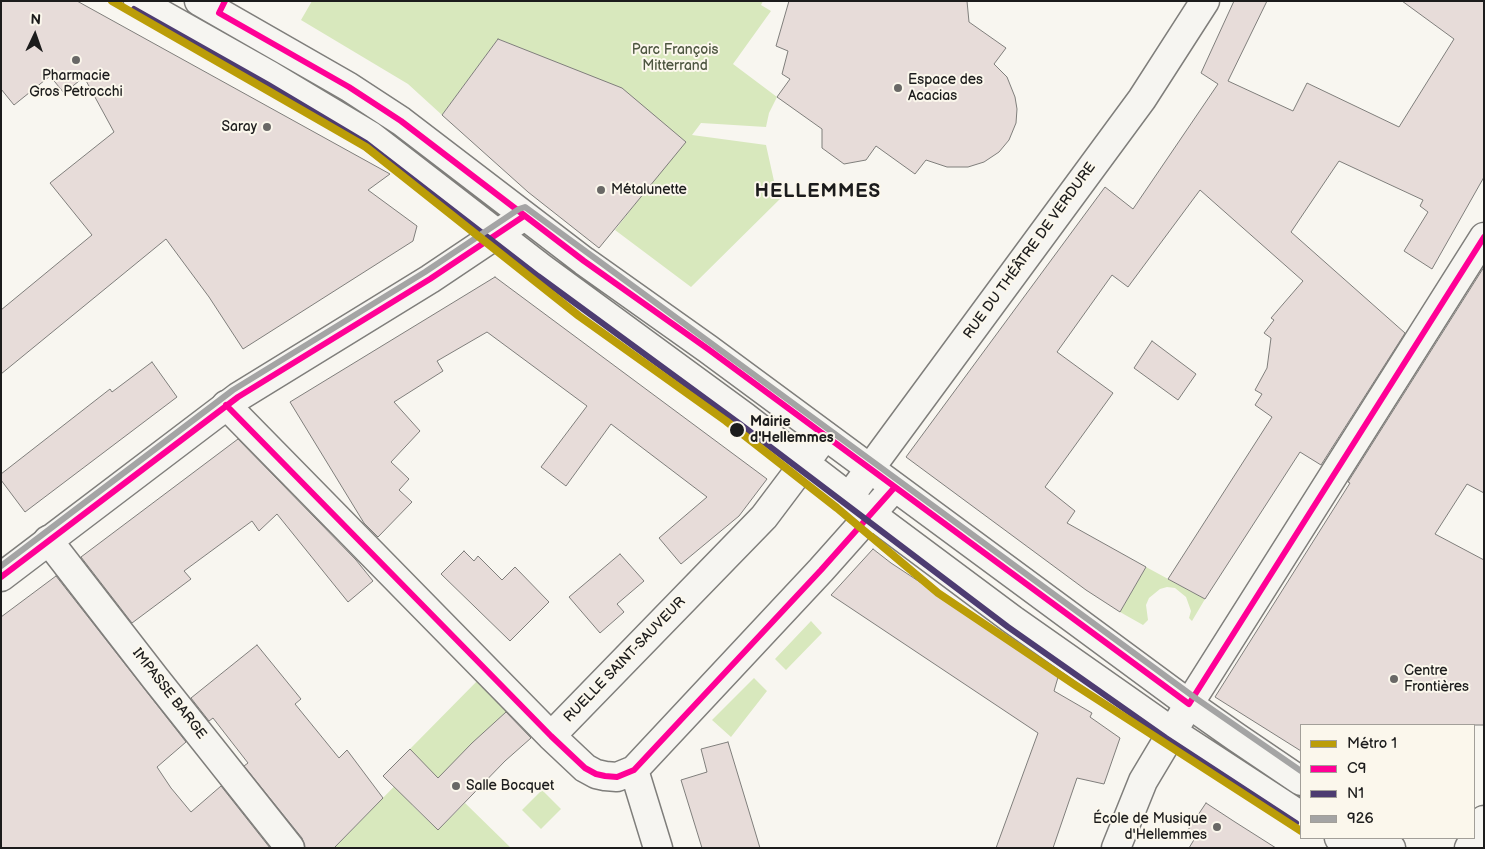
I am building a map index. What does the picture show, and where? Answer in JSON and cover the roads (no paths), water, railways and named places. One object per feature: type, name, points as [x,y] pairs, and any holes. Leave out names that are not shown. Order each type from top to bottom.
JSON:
[{"type":"street","points":[[138,1],[308,97],[371,136],[617,325],[745,417],[1013,620],[1171,731],[1300,815]]},
{"type":"street","name":"RUE DU THÉÂTRE DE VERDURE","points":[[849,497],[1142,99],[1205,1]]},
{"type":"street","points":[[205,38],[214,5],[375,103],[524,216],[894,488],[1236,738],[1300,780]]},
{"type":"street","points":[[1,577],[226,405],[430,279],[524,216]]},
{"type":"street","points":[[1116,848],[1143,781],[1171,731],[1484,237]]},
{"type":"street","points":[[226,405],[551,736],[585,768],[605,776],[617,776],[634,770],[894,488]]},
{"type":"street","name":"RUELLE SAINT-SAUVEUR","points":[[551,736],[764,517],[825,436]]},
{"type":"street","name":"IMPASSE BARGE","points":[[48,540],[290,848]]},
{"type":"street","points":[[634,770],[658,848]]},
{"type":"street","points":[[1475,837],[1484,820]]},
{"type":"street","points":[[1341,839],[1358,848]]},
{"type":"street","points":[[1379,839],[1391,848]]},
{"type":"metro line","name":"1","points":[[112,1],[366,147],[579,316],[726,421],[837,508],[938,593],[1075,685],[1300,830]]},
{"type":"place","name":"Pharmacie Gros Petrocchi","points":[[76,60]]},
{"type":"place","name":"Espace des Acacias","points":[[898,88]]},
{"type":"place","name":"Saray","points":[[267,127]]},
{"type":"place","name":"Métalunette","points":[[601,190]]},
{"type":"place","name":"Mairie d'Hellemmes","points":[[737,430]]},
{"type":"place","name":"Centre Frontières","points":[[1394,679]]},
{"type":"place","name":"Salle Bocquet","points":[[456,786]]},
{"type":"place","name":"École de Musique d'Hellemmes","points":[[1217,827]]},
{"type":"district","name":"HELLEMMES","points":[[818,192]]},
{"type":"park label","name":"Parc François Mitterrand","points":[[675,58]]}]
